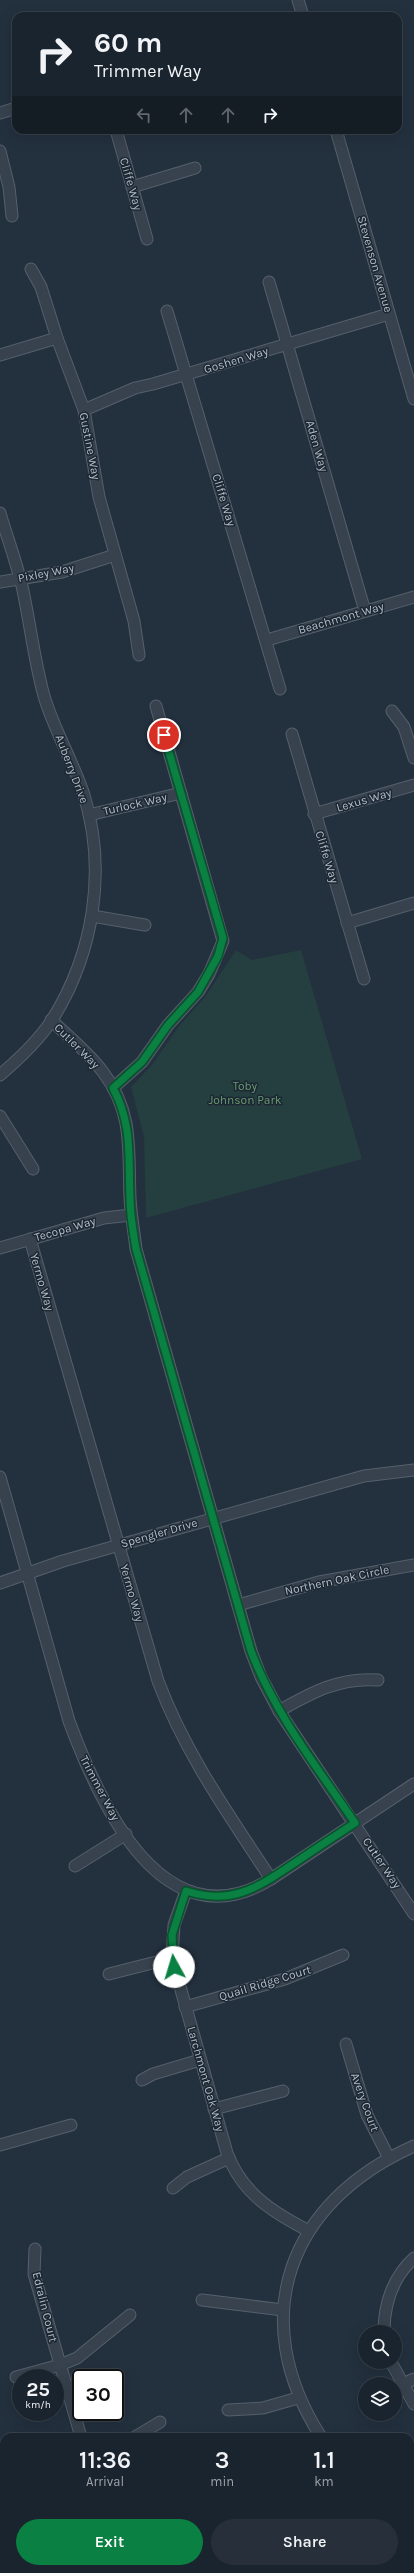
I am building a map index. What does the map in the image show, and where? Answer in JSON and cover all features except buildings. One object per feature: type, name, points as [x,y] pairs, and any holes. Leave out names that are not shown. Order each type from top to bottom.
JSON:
[{"type":"street","points":[[298,0],[302,12]]},
{"type":"street","points":[[0,113],[12,109]]},
{"type":"street","name":"Cliffe Way","points":[[117,134],[147,239]]},
{"type":"street","name":"Stevenson Avenue","points":[[337,134],[414,399]]},
{"type":"street","points":[[0,151],[8,187],[12,216]]},
{"type":"street","points":[[132,187],[195,168]]},
{"type":"street","name":"Gustine Way","points":[[31,270],[41,287],[57,338],[84,410],[99,497],[136,630],[139,655]]},
{"type":"street","name":"Aden Way","points":[[269,282],[365,611]]},
{"type":"street","name":"Cliffe Way","points":[[167,311],[185,375],[267,640],[280,688]]},
{"type":"street","name":"Goshen Way","points":[[84,410],[135,388],[185,375],[390,314]]},
{"type":"street","points":[[0,355],[57,338]]},
{"type":"street","name":"Auberry Drive","points":[[0,513],[20,578],[34,657],[42,688],[59,737],[79,781],[89,815],[96,870],[92,916],[74,977],[52,1020],[25,1052],[0,1075]]},
{"type":"street","name":"Pixley Way","points":[[0,582],[62,572],[115,555]]},
{"type":"street","name":"Beachmont Way","points":[[267,640],[414,597]]},
{"type":"street","points":[[113,1088],[142,1062],[168,1025],[198,992],[209,974],[223,941],[156,706]]},
{"type":"street","points":[[392,711],[404,727],[414,758]]},
{"type":"street","name":"Cliffe Way","points":[[292,734],[314,814],[364,979]]},
{"type":"street","name":"Lexus Way","points":[[314,814],[414,785]]},
{"type":"street","name":"Turlock Way","points":[[89,815],[181,793]]},
{"type":"street","points":[[347,923],[414,903]]},
{"type":"street","points":[[92,916],[145,925]]},
{"type":"street","name":"Cutler Way","points":[[52,1020],[91,1058],[113,1088],[125,1115],[129,1134],[131,1215],[143,1276],[238,1605],[261,1677],[279,1711],[355,1823],[414,1914]]},
{"type":"street","points":[[0,1116],[33,1169]]},
{"type":"street","name":"Tecopa Way","points":[[0,1248],[104,1218],[131,1215]]},
{"type":"street","name":"Yermo Way","points":[[30,1239],[158,1681],[173,1720],[198,1766],[271,1879]]},
{"type":"street","name":"Spengler Drive","points":[[0,1583],[27,1575],[62,1561],[376,1473],[414,1470]]},
{"type":"street","name":"Trimmer Way","points":[[0,1477],[27,1575],[79,1749],[98,1790],[126,1834],[159,1875],[186,1891],[206,1896],[227,1897],[247,1892],[271,1879],[355,1823]]},
{"type":"street","name":"Northern Oak Circle","points":[[238,1605],[319,1582],[414,1565]]},
{"type":"street","points":[[279,1711],[315,1691],[335,1683],[356,1680],[378,1680]]},
{"type":"street","points":[[355,1823],[414,1784]]},
{"type":"street","points":[[75,1866],[126,1834]]},
{"type":"street","name":"Larchmont Oak Way","points":[[186,1891],[174,1925],[172,1958],[229,2158],[241,2180],[257,2199],[273,2211],[309,2231]]},
{"type":"street","name":"Quail Ridge Court","points":[[185,2007],[284,1979],[343,1955]]},
{"type":"street","points":[[109,1974],[172,1958]]},
{"type":"street","name":"Avery Court","points":[[346,2044],[367,2115],[390,2158]]},
{"type":"street","points":[[142,2080],[153,2074],[200,2060]]},
{"type":"street","points":[[214,2109],[283,2091]]},
{"type":"street","points":[[0,2145],[71,2125]]},
{"type":"street","points":[[319,2433],[298,2398],[286,2360],[283,2310],[289,2277],[309,2231],[337,2195],[366,2172],[414,2146]]},
{"type":"street","points":[[173,2188],[187,2177],[229,2158]]},
{"type":"street","name":"Edralin Court","points":[[35,2249],[34,2274],[80,2433]]},
{"type":"street","points":[[384,2325],[389,2294],[398,2277],[414,2258]]},
{"type":"street","points":[[202,2300],[283,2310]]},
{"type":"street","points":[[45,2369],[60,2365],[85,2353],[130,2316]]},
{"type":"street","points":[[395,2369],[414,2404]]},
{"type":"street","points":[[403,2384],[414,2379]]},
{"type":"street","points":[[228,2410],[263,2408],[298,2398]]},
{"type":"street","points":[[142,2433],[160,2422]]},
{"type":"green space","name":"Toby Johnson Park","points":[[236,950],[252,960],[301,950],[362,1159],[146,1218],[144,1137],[131,1087],[151,1066],[179,1026],[205,997]]},
{"type":"route","points":[[164,735],[223,941],[218,956],[198,992],[168,1025],[135,1070],[113,1088],[125,1115],[129,1134],[131,1215],[136,1249],[251,1651],[273,1702],[355,1823],[257,1888],[227,1897],[206,1896],[186,1891],[172,1935],[172,1958],[174,1967]]}]
